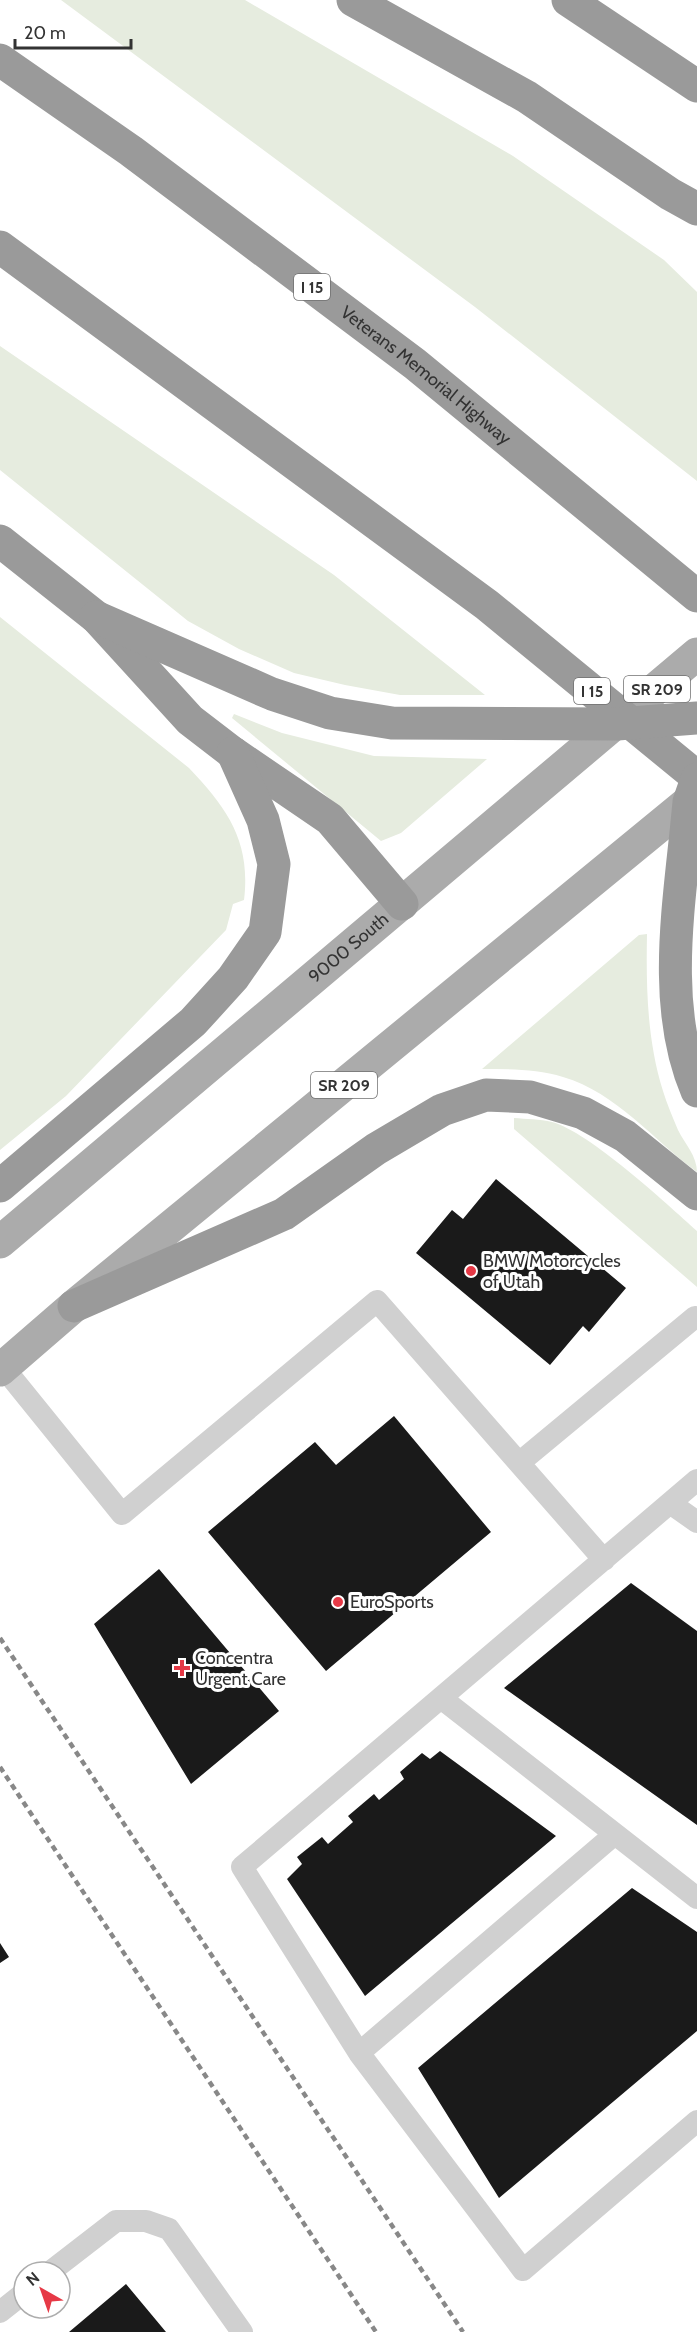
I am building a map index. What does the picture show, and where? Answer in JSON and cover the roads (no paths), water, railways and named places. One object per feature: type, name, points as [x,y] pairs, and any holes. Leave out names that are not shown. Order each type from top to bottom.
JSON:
[{"type":"highway","points":[[353,0],[527,97],[683,201],[697,229]]},
{"type":"highway","points":[[568,0],[697,86]]},
{"type":"highway","name":"Veterans Memorial Highway","points":[[0,60],[131,151],[406,357],[697,596]]},
{"type":"highway","name":"I 15","points":[[0,247],[487,605],[695,788]]},
{"type":"highway","points":[[0,541],[96,617],[190,720],[233,753],[330,819],[402,904]]},
{"type":"highway","points":[[96,617],[272,694],[330,713],[392,723],[617,724],[697,718]]},
{"type":"highway","points":[[0,1186],[193,1022],[233,978],[265,932],[274,864],[263,820],[233,753]]},
{"type":"highway","points":[[695,788],[676,969],[679,1025],[689,1072],[697,1091]]},
{"type":"highway","points":[[74,1306],[284,1214],[404,1132],[442,1110],[486,1095],[530,1097],[583,1113],[625,1136],[697,1194]]},
{"type":"main road","name":"9000 South","points":[[0,1242],[617,724],[697,654]]},
{"type":"main road","name":"SR 209","points":[[2,1368],[695,788]]},
{"type":"lane","points":[[2,1368],[122,1514],[377,1301],[603,1560]]},
{"type":"lane","points":[[519,1463],[695,1317]]},
{"type":"lane","points":[[697,1480],[242,1867],[359,2053],[523,2270],[697,2121]]},
{"type":"lane","points":[[670,1503],[697,1522]]},
{"type":"lane","points":[[441,1698],[697,1898]]},
{"type":"lane","points":[[359,2053],[615,1834]]},
{"type":"lane","points":[[66,2260],[116,2221],[146,2221],[169,2229],[242,2332]]},
{"type":"lane","points":[[0,2312],[12,2302]]},
{"type":"railway","points":[[0,1638],[463,2332]]},
{"type":"railway","points":[[0,1767],[376,2332]]},
{"type":"place","name":"BMW Motorcycles of Utah","points":[[471,1271]]},
{"type":"place","name":"EuroSports","points":[[338,1602]]},
{"type":"place","name":"Concentra Urgent Care","points":[[182,1668]]}]
